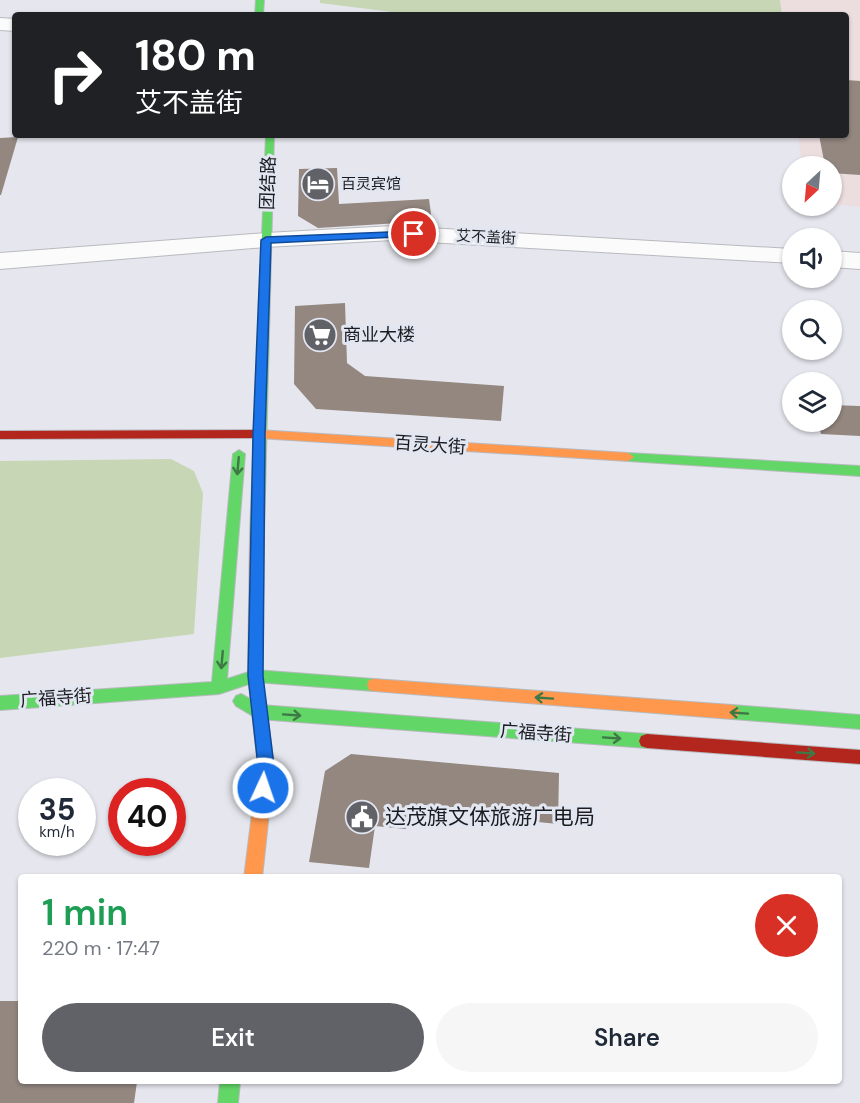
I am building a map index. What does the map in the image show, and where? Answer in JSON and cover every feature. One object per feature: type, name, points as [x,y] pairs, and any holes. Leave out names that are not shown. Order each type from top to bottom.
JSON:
[{"type":"street","name":"团结路","points":[[253,874],[266,766],[255,676],[259,434],[254,241],[270,138]]},
{"type":"street","name":"艾不盖街","points":[[0,261],[254,241],[393,233],[782,255]]},
{"type":"street","points":[[842,260],[860,261]]},
{"type":"street","name":"百灵大街","points":[[0,435],[241,428],[259,434],[860,471]]},
{"type":"street","points":[[219,688],[241,428]]},
{"type":"street","name":"广福寺街","points":[[0,703],[219,688],[255,676],[860,722]]},
{"type":"street","name":"广福寺街","points":[[219,688],[258,712],[860,757]]},
{"type":"street","points":[[228,1103],[230,1084]]},
{"type":"shaded area","points":[[780,0],[860,0],[860,207],[842,205],[842,156],[801,156],[798,138],[849,138],[849,12],[782,12]]},
{"type":"green space","points":[[320,0],[780,0],[782,12],[392,12],[320,3]]},
{"type":"green space","points":[[171,459],[194,471],[203,493],[194,634],[0,658],[0,461]]},
{"type":"building","points":[[849,80],[860,81],[860,175],[842,174],[842,156],[823,156],[820,138],[849,138]]},
{"type":"building","points":[[0,138],[18,138],[1,195],[0,195]]},
{"type":"building","name":"百灵宾馆","points":[[337,168],[339,204],[429,199],[432,221],[318,228],[298,216],[299,169]]},
{"type":"building","name":"商业大楼","points":[[345,303],[347,363],[365,376],[504,386],[501,421],[316,409],[294,384],[295,306]]},
{"type":"building","points":[[842,405],[860,406],[860,436],[821,434],[820,432],[842,432]]},
{"type":"building","name":"达茂旗文体旅游广电局","points":[[351,754],[559,773],[558,824],[408,809],[406,829],[375,826],[369,868],[309,862],[325,771]]},
{"type":"building","points":[[0,1001],[18,1001],[18,1084],[137,1084],[134,1103],[0,1103]]},
{"type":"traffic: fast","points":[[259,12],[260,0]]},
{"type":"traffic: fast","points":[[257,534],[270,138]]},
{"type":"traffic: fast","points":[[219,688],[239,454]]},
{"type":"traffic: fast","points":[[628,457],[860,471]]},
{"type":"traffic: fast","points":[[0,703],[219,688],[255,676],[374,685]]},
{"type":"traffic: fast","points":[[241,701],[258,712],[647,741]]},
{"type":"traffic: fast","points":[[732,712],[860,722]]},
{"type":"traffic: fast","points":[[228,1103],[230,1084]]},
{"type":"traffic: slow","points":[[258,434],[628,457]]},
{"type":"traffic: slow","points":[[253,874],[266,766],[255,676],[257,534]]},
{"type":"traffic: slow","points":[[374,685],[732,712]]},
{"type":"traffic: jam","points":[[0,435],[258,434]]},
{"type":"traffic: jam","points":[[647,741],[860,757]]},
{"type":"place","name":"百灵宾馆","points":[[318,184]]},
{"type":"place","name":"商业大楼","points":[[320,335]]},
{"type":"place","name":"达茂旗文体旅游广电局","points":[[362,817]]},
{"type":"route","points":[[263,788],[266,766],[255,676],[259,434],[266,240],[393,233],[414,234]]}]
